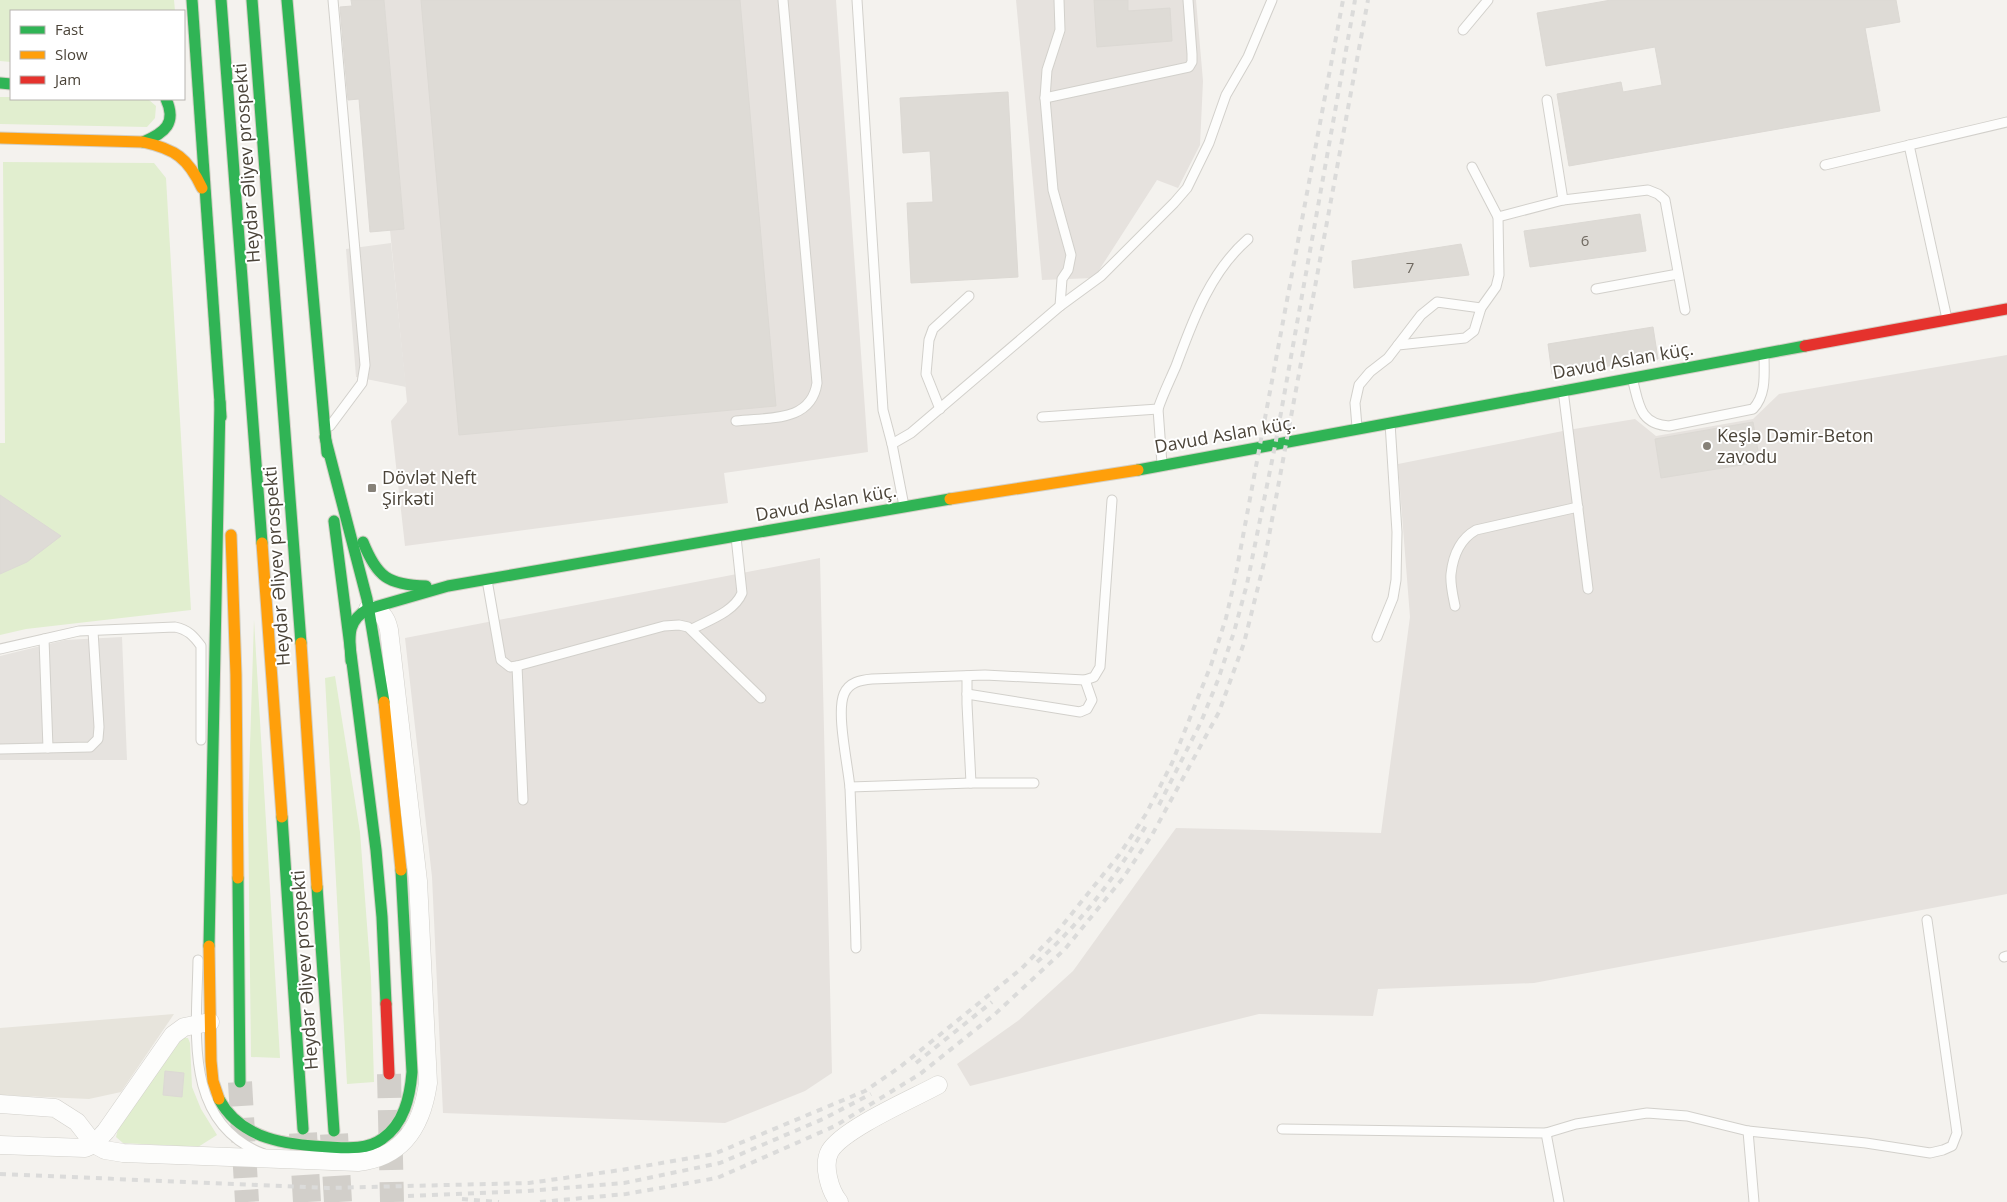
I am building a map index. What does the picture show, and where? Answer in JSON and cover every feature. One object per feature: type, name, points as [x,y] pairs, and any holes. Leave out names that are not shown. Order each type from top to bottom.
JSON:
[{"type":"main road","points":[[192,0],[234,581],[240,1082]]},
{"type":"main road","name":"Heydər Əliyev prospekti","points":[[222,0],[303,1128]]},
{"type":"main road","name":"Heydər Əliyev prospekti","points":[[252,0],[300,631],[334,1131]]},
{"type":"main road","points":[[286,0],[339,570],[376,850],[382,917],[389,1074]]},
{"type":"main road","points":[[185,58],[194,19]]},
{"type":"main road","points":[[144,142],[166,130],[170,121],[171,110],[166,100]]},
{"type":"main road","points":[[0,138],[144,142],[163,146],[184,157],[196,173],[206,197]]},
{"type":"main road","name":"Davud Aslan küç.","points":[[448,586],[842,519],[904,506],[1094,477],[1275,446],[1357,428],[2007,309]]},
{"type":"main road","points":[[220,402],[209,909],[203,1023],[218,1098],[234,1117],[249,1129],[264,1137],[294,1145],[344,1148],[370,1145],[382,1139],[396,1126],[410,1098],[413,1083],[400,845],[377,655],[368,609],[325,435]]},
{"type":"main road","points":[[325,435],[375,570],[389,582],[396,584],[408,586],[448,586]]},
{"type":"main road","points":[[351,662],[350,631],[352,620],[357,615],[368,609],[448,586]]},
{"type":"street","points":[[0,1104],[55,1108],[77,1122],[94,1144],[105,1150],[123,1153],[358,1162],[372,1160],[390,1153],[405,1140],[422,1112],[428,1083],[418,881],[389,630],[385,616],[378,611],[368,609]]},
{"type":"street","points":[[0,1145],[75,1148],[94,1144],[106,1131],[173,1035],[184,1027],[203,1023]]},
{"type":"street","points":[[838,1202],[832,1194],[827,1173],[829,1152],[844,1135],[938,1085]]},
{"type":"lane","points":[[325,435],[362,382],[365,365],[333,0]]},
{"type":"lane","points":[[736,421],[794,414],[808,406],[815,393],[817,382],[784,0]]},
{"type":"lane","points":[[857,0],[883,410],[892,444],[904,506]]},
{"type":"lane","points":[[1059,0],[1060,30],[1047,70],[1045,98],[1053,190],[1071,255],[1068,270],[1062,279],[1060,306]]},
{"type":"lane","points":[[1045,98],[1189,68],[1192,62],[1192,54],[1188,0]]},
{"type":"lane","points":[[892,444],[940,409],[1060,306],[1079,294],[1117,261],[1187,188],[1209,143],[1226,95],[1248,57],[1272,0]]},
{"type":"lane","points":[[1463,30],[1488,0]]},
{"type":"lane","points":[[1547,100],[1563,200]]},
{"type":"lane","points":[[1825,165],[2007,122]]},
{"type":"lane","points":[[1909,145],[1947,320]]},
{"type":"lane","points":[[1398,345],[1466,338],[1474,331],[1481,308],[1496,287],[1499,275],[1498,217],[1472,167]]},
{"type":"lane","points":[[1498,217],[1563,200],[1648,190],[1658,194],[1666,200],[1685,310]]},
{"type":"lane","points":[[1162,464],[1158,409],[1182,346],[1206,293],[1228,258],[1248,239]]},
{"type":"lane","points":[[1596,289],[1678,274]]},
{"type":"lane","points":[[940,409],[926,374],[929,340],[933,329],[969,296]]},
{"type":"lane","points":[[1357,428],[1355,403],[1359,385],[1370,372],[1388,358],[1421,315],[1437,302],[1481,308]]},
{"type":"lane","points":[[1632,377],[1642,413],[1649,421],[1658,425],[1669,426],[1753,409],[1758,404],[1763,391],[1764,353]]},
{"type":"lane","points":[[1563,390],[1588,589]]},
{"type":"lane","points":[[1042,417],[1158,409]]},
{"type":"lane","points":[[1377,637],[1393,598],[1396,580],[1397,532],[1390,423]]},
{"type":"lane","points":[[856,948],[850,787],[841,708],[844,694],[850,685],[861,680],[872,679],[985,675],[1085,680],[1094,677],[1100,666],[1112,500]]},
{"type":"lane","points":[[1455,606],[1451,575],[1459,546],[1466,535],[1476,530],[1578,507]]},
{"type":"lane","points":[[692,629],[727,610],[740,600],[742,593],[736,537]]},
{"type":"lane","points":[[487,580],[502,660],[510,666],[517,666],[664,626],[678,625],[692,629],[702,642],[761,698]]},
{"type":"lane","points":[[0,649],[80,631],[175,626],[186,629],[201,646],[201,751]]},
{"type":"lane","points":[[0,749],[90,747],[98,739],[99,727],[93,630]]},
{"type":"lane","points":[[44,639],[48,748]]},
{"type":"lane","points":[[517,666],[523,800]]},
{"type":"lane","points":[[967,676],[972,783]]},
{"type":"lane","points":[[967,694],[1080,712],[1087,710],[1092,700],[1085,680]]},
{"type":"lane","points":[[850,787],[1034,783]]},
{"type":"lane","points":[[1282,1129],[1546,1133],[1576,1124],[1647,1112],[1687,1116],[1748,1131],[1866,1143],[1930,1153],[1943,1150],[1952,1146],[1957,1133],[1928,920]]},
{"type":"lane","points":[[198,950],[203,1023],[201,1086],[214,1114],[238,1140],[257,1151],[284,1159]]},
{"type":"lane","points":[[1748,1131],[1754,1202]]},
{"type":"lane","points":[[1546,1133],[1559,1202]]},
{"type":"shaded area","points":[[384,0],[836,0],[868,452],[724,473],[728,503],[405,546],[391,421],[407,402],[390,230],[404,228]]},
{"type":"shaded area","points":[[1016,0],[1196,0],[1203,81],[1200,145],[1178,188],[1157,180],[1094,278],[1042,280]]},
{"type":"shaded area","points":[[391,243],[406,387],[356,377],[346,249]]},
{"type":"shaded area","points":[[2007,355],[2007,894],[1534,983],[1378,989],[1373,1016],[1259,1014],[970,1086],[957,1064],[1019,1020],[1073,971],[1176,828],[1381,833],[1410,617],[1398,464],[1568,430],[1635,419],[1656,436],[1753,419],[1779,394]]},
{"type":"shaded area","points":[[820,558],[832,1073],[805,1091],[725,1123],[443,1113],[432,877],[405,638]]},
{"type":"shaded area","points":[[122,637],[127,760],[0,760],[0,656],[65,640]]},
{"type":"shaded area","points":[[174,1014],[121,1092],[89,1099],[0,1095],[0,1028]]},
{"type":"green space","points":[[0,0],[174,0],[175,10],[10,10],[10,62],[0,61]]},
{"type":"green space","points":[[0,97],[10,97],[10,100],[149,100],[156,106],[155,118],[147,127],[0,124]]},
{"type":"green space","points":[[3,162],[154,163],[166,178],[191,610],[26,629],[0,635],[0,443],[5,443]]},
{"type":"green space","points":[[254,620],[280,1058],[251,1057],[248,809]]},
{"type":"green space","points":[[335,676],[360,832],[371,978],[374,1082],[347,1084],[325,678]]},
{"type":"green space","points":[[182,1038],[188,1038],[190,1043],[192,1087],[201,1109],[217,1135],[198,1147],[123,1143],[116,1137],[118,1129]]},
{"type":"building","points":[[351,0],[384,0],[404,229],[370,232],[359,99],[348,100],[340,7],[352,6]]},
{"type":"building","points":[[421,0],[740,0],[776,406],[459,435]]},
{"type":"building","points":[[1094,0],[1128,0],[1128,11],[1170,8],[1172,41],[1097,47]]},
{"type":"building","points":[[1611,0],[1896,0],[1900,22],[1865,28],[1880,111],[1569,166],[1557,94],[1621,82],[1623,92],[1662,85],[1655,47],[1546,66],[1537,13]]},
{"type":"building","points":[[1008,92],[1018,277],[911,283],[907,203],[933,202],[930,151],[903,153],[900,98]]},
{"type":"building","points":[[1640,214],[1646,251],[1530,267],[1524,231]]},
{"type":"building","points":[[1461,244],[1469,275],[1354,288],[1352,261]]},
{"type":"building","points":[[1653,327],[1658,359],[1552,374],[1548,344]]},
{"type":"building","points":[[1753,422],[1760,462],[1661,478],[1655,439]]},
{"type":"building","points":[[0,495],[61,536],[27,562],[0,574]]},
{"type":"building","points":[[165,1071],[184,1073],[182,1097],[163,1095]]},
{"type":"tunnel","points":[[389,1074],[392,1202]]},
{"type":"tunnel","points":[[240,1082],[247,1202]]},
{"type":"tunnel","points":[[303,1133],[307,1202]]},
{"type":"tunnel","points":[[334,1134],[338,1202]]},
{"type":"railway","points":[[0,1174],[327,1188],[529,1183],[714,1154],[865,1091],[900,1067],[1021,969],[1057,932],[1119,855],[1146,814],[1172,763],[1211,665],[1226,618],[1235,579],[1343,0]]},
{"type":"railway","points":[[1159,805],[1201,722],[1218,680],[1247,584],[1275,446],[1355,0]]},
{"type":"railway","points":[[540,1202],[626,1194],[717,1178],[835,1126],[920,1074],[995,1014],[1065,949],[1123,878],[1152,835],[1219,712],[1244,643],[1264,563],[1368,0]]},
{"type":"railway","points":[[1037,962],[1069,931],[1111,880],[1147,824]]},
{"type":"railway","points":[[916,1063],[992,1002]]},
{"type":"railway","points":[[408,1196],[527,1191],[624,1183],[720,1163],[823,1119],[871,1094]]},
{"type":"railway","points":[[462,1199],[499,1202]]},
{"type":"traffic: fast","points":[[192,0],[221,417]]},
{"type":"traffic: fast","points":[[221,0],[262,543]]},
{"type":"traffic: fast","points":[[252,0],[301,643]]},
{"type":"traffic: fast","points":[[287,0],[327,453]]},
{"type":"traffic: fast","points":[[0,83],[10,84]]},
{"type":"traffic: fast","points":[[143,142],[157,135],[167,126],[170,115],[166,100]]},
{"type":"traffic: fast","points":[[1138,470],[1805,346]]},
{"type":"traffic: fast","points":[[209,946],[220,402]]},
{"type":"traffic: fast","points":[[325,437],[367,599],[384,702]]},
{"type":"traffic: fast","points":[[351,661],[350,632],[352,625],[361,614],[368,609],[448,586],[950,499]]},
{"type":"traffic: fast","points":[[334,521],[376,850],[382,917],[386,1004]]},
{"type":"traffic: fast","points":[[363,542],[373,564],[386,577],[402,584],[426,586]]},
{"type":"traffic: fast","points":[[282,817],[303,1129]]},
{"type":"traffic: fast","points":[[219,1099],[228,1113],[240,1124],[253,1132],[282,1142],[343,1148],[363,1147],[376,1143],[396,1126],[401,1118],[410,1091],[412,1072],[401,870]]},
{"type":"traffic: fast","points":[[238,878],[240,1082]]},
{"type":"traffic: fast","points":[[317,887],[334,1131]]},
{"type":"traffic: slow","points":[[0,138],[143,142],[164,148],[179,156],[186,162],[202,188]]},
{"type":"traffic: slow","points":[[950,499],[1138,470]]},
{"type":"traffic: slow","points":[[231,535],[236,675],[238,878]]},
{"type":"traffic: slow","points":[[262,543],[282,817]]},
{"type":"traffic: slow","points":[[301,643],[317,887]]},
{"type":"traffic: slow","points":[[384,702],[401,870]]},
{"type":"traffic: slow","points":[[209,946],[211,1061],[213,1081],[219,1099]]},
{"type":"traffic: jam","points":[[1805,346],[2007,309]]},
{"type":"traffic: jam","points":[[386,1004],[389,1074]]},
{"type":"place","name":"Keşlə Dəmir-Beton zavodu","points":[[1707,446]]},
{"type":"place","name":"Dövlət Neft Şirkəti","points":[[372,488]]}]
